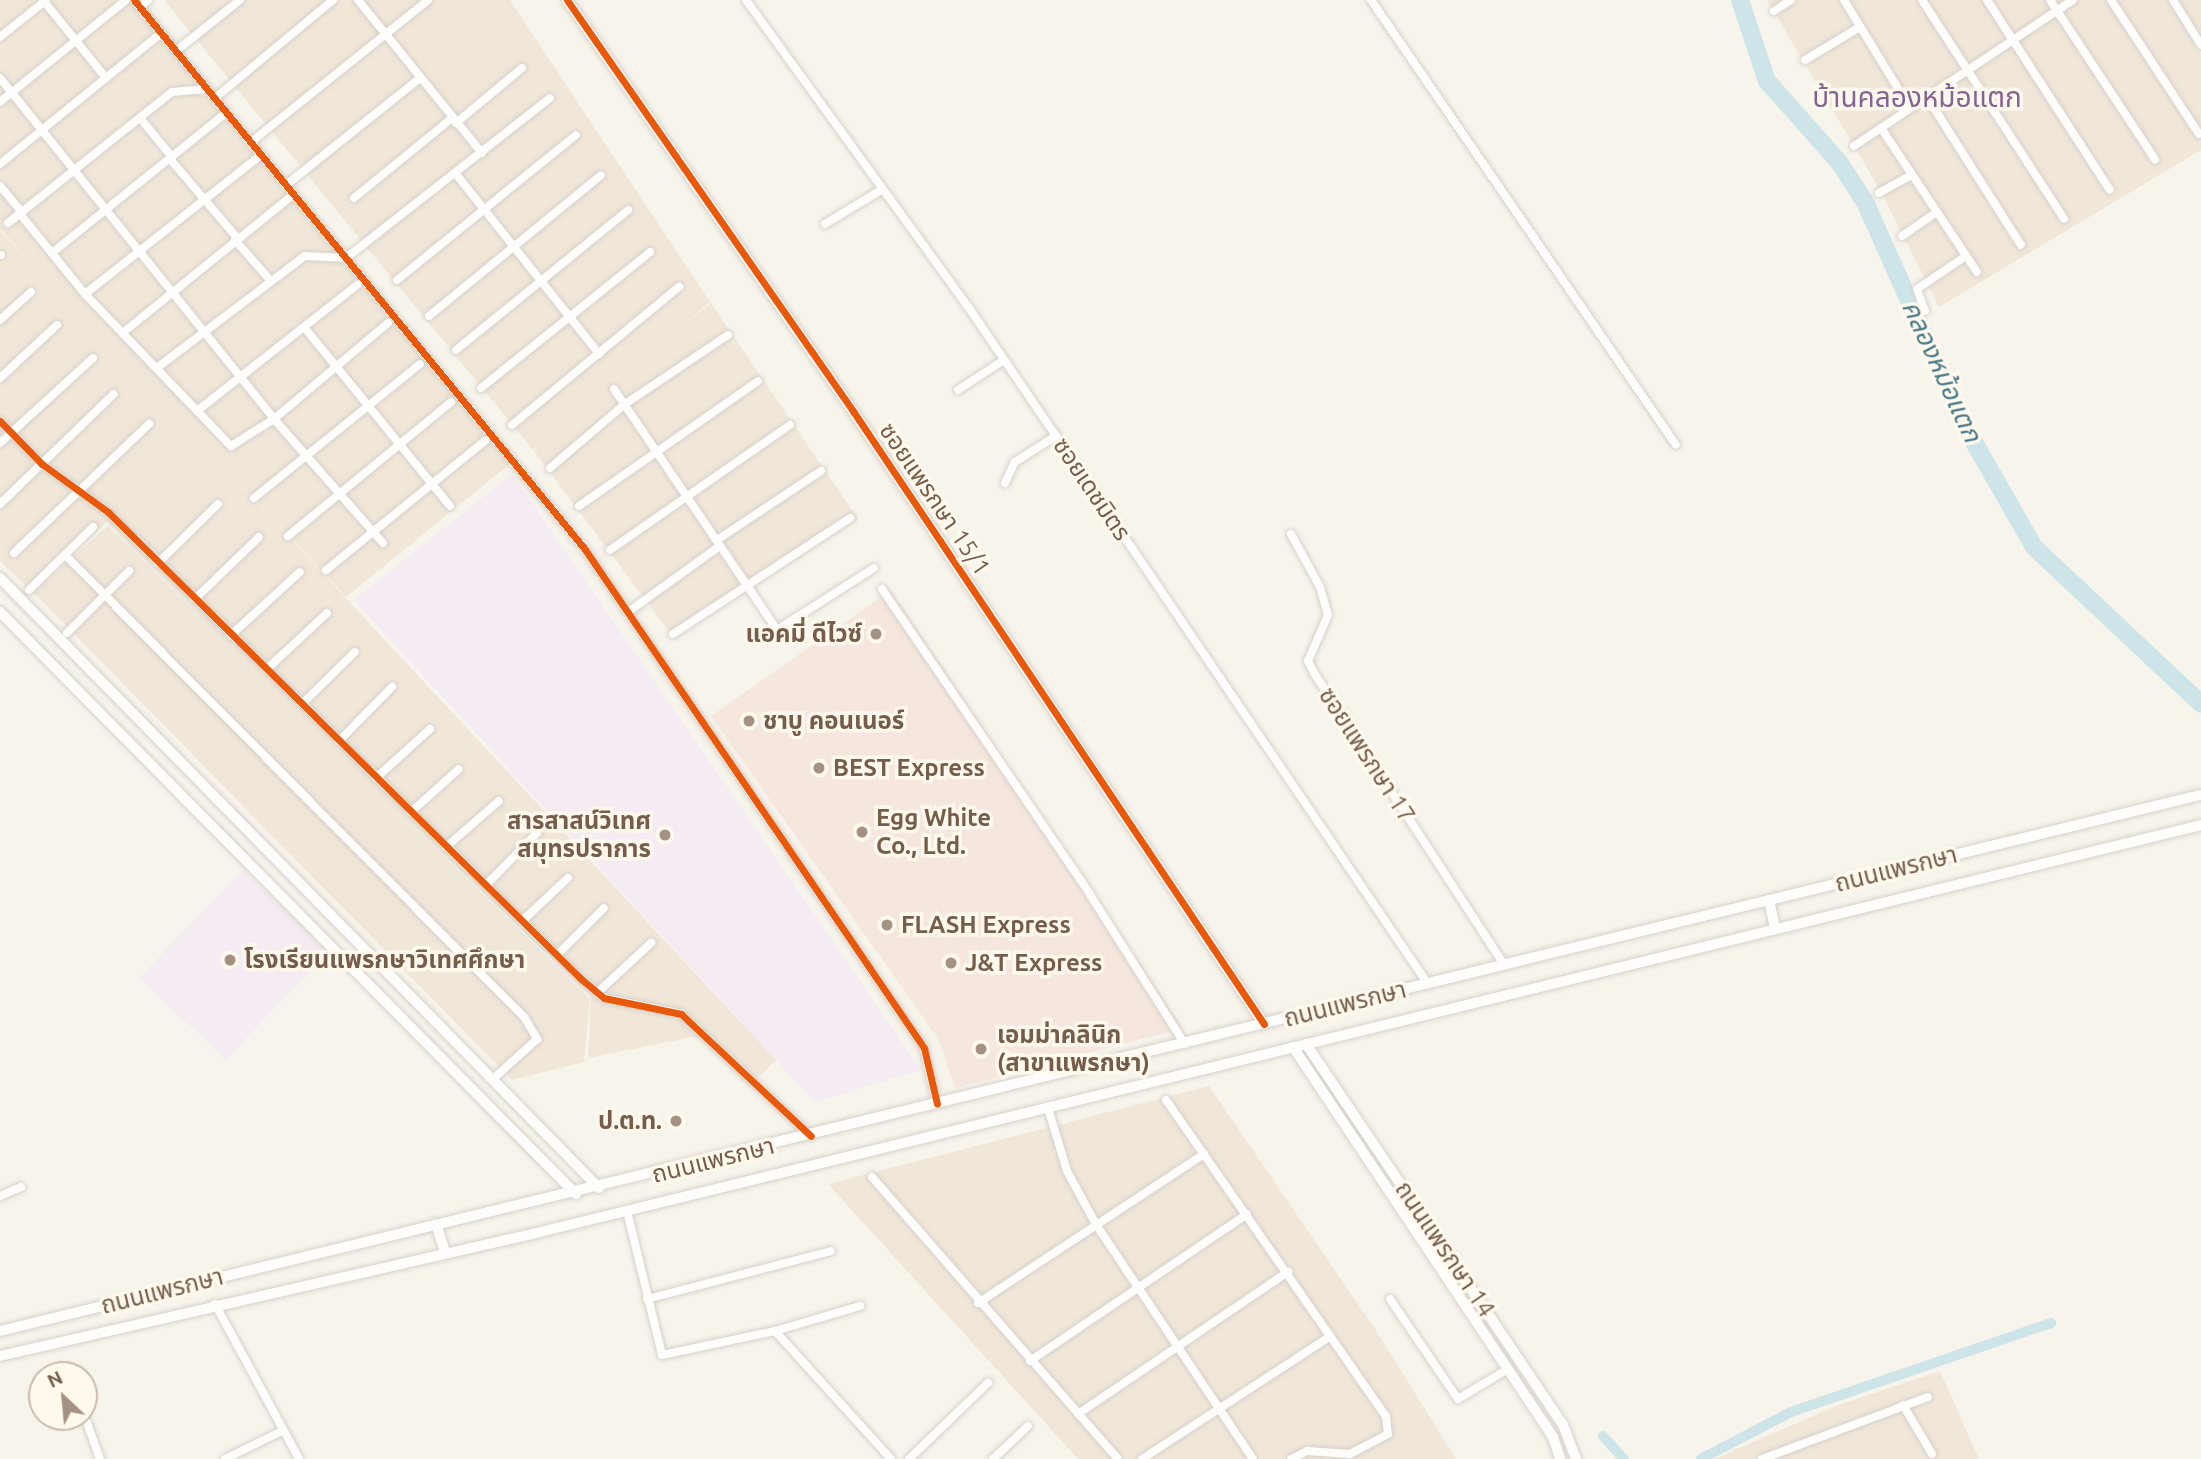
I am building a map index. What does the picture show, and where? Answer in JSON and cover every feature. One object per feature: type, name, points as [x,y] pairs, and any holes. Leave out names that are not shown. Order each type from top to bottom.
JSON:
[{"type":"main road","name":"ถนนแพรกษา","points":[[0,1331],[436,1224],[576,1194],[2201,795]]},
{"type":"main road","name":"ถนนแพรกษา","points":[[0,1356],[215,1304],[627,1211],[2201,825]]},
{"type":"main road","points":[[1769,900],[1775,929]]},
{"type":"main road","name":"ถนนแพรกษา 14","points":[[1306,1044],[1563,1425],[1576,1459]]},
{"type":"main road","name":"ถนนแพรกษา 14","points":[[1293,1047],[1553,1437],[1560,1459]]},
{"type":"main road","points":[[436,1224],[444,1252]]},
{"type":"street","points":[[0,102],[126,0]]},
{"type":"street","points":[[148,0],[137,3],[584,548],[924,1048],[937,1104]]},
{"type":"street","points":[[176,51],[240,0]]},
{"type":"street","points":[[215,98],[333,0]]},
{"type":"street","points":[[358,0],[482,153]]},
{"type":"street","points":[[251,142],[428,0]]},
{"type":"street","name":"ซอยแพรกษา 15/1","points":[[567,0],[853,411],[1264,1024]]},
{"type":"street","name":"ซอยเดชมิตร","points":[[746,0],[1004,360],[1428,984]]},
{"type":"street","points":[[1371,0],[1676,445]]},
{"type":"street","points":[[1774,11],[1791,0]]},
{"type":"street","points":[[1844,0],[1910,108]]},
{"type":"street","points":[[1922,0],[2064,219]]},
{"type":"street","points":[[1987,0],[2110,190]]},
{"type":"street","points":[[2050,0],[2155,159]]},
{"type":"street","points":[[1853,146],[2073,0]]},
{"type":"street","points":[[2111,0],[2199,134]]},
{"type":"street","points":[[2173,0],[2201,45]]},
{"type":"street","points":[[0,37],[45,1],[106,78]]},
{"type":"street","points":[[1805,60],[1860,27]]},
{"type":"street","points":[[0,164],[161,33]]},
{"type":"street","points":[[355,198],[522,68]]},
{"type":"street","points":[[0,78],[77,169],[138,252],[274,419],[383,543]]},
{"type":"street","points":[[286,185],[421,78]]},
{"type":"street","points":[[8,223],[172,92],[207,89]]},
{"type":"street","points":[[1927,97],[2021,244]]},
{"type":"street","points":[[158,367],[270,280],[305,257],[346,258],[550,98]]},
{"type":"street","points":[[53,252],[222,116]]},
{"type":"street","points":[[140,118],[270,280]]},
{"type":"street","points":[[1881,128],[1977,272]]},
{"type":"street","points":[[397,280],[576,135]]},
{"type":"street","points":[[85,294],[257,158]]},
{"type":"street","points":[[456,174],[599,354]]},
{"type":"street","points":[[429,316],[601,175]]},
{"type":"street","points":[[1879,193],[1912,175]]},
{"type":"street","points":[[0,186],[85,294],[125,331],[230,446],[274,419],[387,323]]},
{"type":"street","points":[[825,224],[881,190]]},
{"type":"street","points":[[125,331],[289,198]]},
{"type":"street","points":[[456,350],[628,210]]},
{"type":"street","points":[[1902,236],[1937,212]]},
{"type":"street","points":[[481,388],[650,252]]},
{"type":"street","points":[[1925,311],[1917,289],[1966,256]]},
{"type":"street","points":[[197,411],[358,285]]},
{"type":"street","points":[[512,425],[679,287]]},
{"type":"street","points":[[0,320],[31,292]]},
{"type":"street","points":[[0,378],[57,325]]},
{"type":"street","points":[[304,327],[338,363],[450,506]]},
{"type":"street","points":[[550,468],[625,404],[728,335]]},
{"type":"street","points":[[0,443],[93,358]]},
{"type":"street","points":[[958,390],[1004,360]]},
{"type":"street","points":[[254,498],[420,364]]},
{"type":"street","points":[[579,506],[758,381]]},
{"type":"street","points":[[614,389],[777,630],[874,568]]},
{"type":"street","points":[[0,504],[114,394]]},
{"type":"street","points":[[289,536],[451,402]]},
{"type":"street","points":[[0,421],[42,464],[78,494],[99,504],[597,993],[681,1014],[811,1136]]},
{"type":"street","points":[[15,553],[149,424]]},
{"type":"street","points":[[610,550],[790,425]]},
{"type":"street","points":[[1005,483],[1015,462],[1056,436]]},
{"type":"street","points":[[326,570],[485,441]]},
{"type":"street","points":[[628,612],[718,543],[821,471]]},
{"type":"street","points":[[158,563],[218,504]]},
{"type":"street","points":[[673,634],[850,518]]},
{"type":"street","points":[[29,590],[93,527]]},
{"type":"street","name":"ซอยแพรกษา 17","points":[[1291,534],[1320,587],[1328,615],[1308,661],[1504,965]]},
{"type":"street","points":[[195,599],[259,537]]},
{"type":"street","points":[[65,555],[524,1017],[537,1039],[493,1079]]},
{"type":"street","points":[[67,633],[129,571]]},
{"type":"street","points":[[231,635],[300,572]]},
{"type":"street","points":[[0,578],[599,1188]]},
{"type":"street","points":[[882,589],[1089,893],[1185,1044]]},
{"type":"street","points":[[0,612],[576,1194]]},
{"type":"street","points":[[267,670],[327,613]]},
{"type":"street","points":[[302,704],[355,652]]},
{"type":"street","points":[[339,741],[392,687]]},
{"type":"street","points":[[376,778],[430,729]]},
{"type":"street","points":[[411,812],[459,769]]},
{"type":"street","points":[[446,846],[499,801]]},
{"type":"street","points":[[486,885],[537,833]]},
{"type":"street","points":[[522,922],[568,878]]},
{"type":"street","points":[[557,955],[604,908]]},
{"type":"street","points":[[597,993],[651,943]]},
{"type":"street","points":[[1166,1100],[1386,1416],[1389,1432],[1350,1454],[1307,1451],[1291,1459]]},
{"type":"street","points":[[1048,1108],[1067,1171],[1097,1226],[1254,1459]]},
{"type":"street","points":[[978,1303],[1203,1154]]},
{"type":"street","points":[[872,1177],[978,1303],[1118,1459]]},
{"type":"street","points":[[0,1196],[21,1187]]},
{"type":"street","points":[[627,1211],[662,1355],[775,1331],[860,1306]]},
{"type":"street","points":[[1030,1361],[1247,1214]]},
{"type":"street","points":[[647,1299],[831,1251]]},
{"type":"street","points":[[1078,1414],[1288,1272]]},
{"type":"street","points":[[1390,1299],[1458,1399],[1508,1369]]},
{"type":"street","points":[[215,1304],[299,1459]]},
{"type":"street","points":[[775,1331],[891,1459]]},
{"type":"street","points":[[1142,1459],[1331,1336]]},
{"type":"street","points":[[909,1459],[988,1383]]},
{"type":"street","points":[[1762,1459],[1780,1455],[1928,1397]]},
{"type":"street","points":[[1903,1405],[1932,1454]]},
{"type":"street","points":[[993,1459],[1028,1426]]},
{"type":"street","points":[[90,1431],[100,1459]]},
{"type":"street","points":[[225,1459],[282,1431]]},
{"type":"shaded area","points":[[0,0],[141,0],[183,49],[189,74],[196,74],[198,96],[218,96],[512,462],[346,597],[139,376],[776,1060],[749,1087],[698,1036],[588,1058],[591,996],[396,810],[590,999],[584,1062],[512,1080],[33,592],[108,526],[203,618],[107,522],[30,590],[0,561],[0,231],[41,273],[0,229]]},
{"type":"shaded area","points":[[164,0],[510,0],[710,302],[677,330],[711,303],[858,519],[674,638],[534,451],[539,446],[533,450]]},
{"type":"shaded area","points":[[1767,0],[2201,0],[2201,150],[1939,307],[1879,188]]},
{"type":"shaded area","name":"สารสาสน์วิเทศ สมุทรปราการ","points":[[512,474],[921,1070],[815,1102],[354,600]]},
{"type":"shaded area","points":[[891,590],[1183,1028],[955,1088],[939,1040],[711,716]]},
{"type":"shaded area","name":"โรงเรียนแพรกษาวิเทศศึกษา","points":[[243,870],[329,953],[225,1060],[139,977]]},
{"type":"shaded area","points":[[1209,1086],[1375,1329],[1456,1459],[1078,1459],[828,1184]]},
{"type":"shaded area","points":[[1940,1371],[1979,1459],[1714,1459],[1836,1406]]},
{"type":"waterway","name":"คลองหม้อแตก","points":[[1740,0],[1767,81],[1839,162],[1865,202],[1967,430],[2034,547],[2201,704]]},
{"type":"waterway","points":[[1701,1459],[1791,1412],[2051,1323]]},
{"type":"waterway","points":[[1603,1436],[1624,1459]]},
{"type":"cycle path","points":[[134,0],[584,548],[924,1048],[937,1104]]},
{"type":"cycle path","points":[[567,0],[853,411],[1264,1024]]},
{"type":"cycle path","points":[[0,421],[42,464],[108,512],[580,978],[604,998],[681,1014],[811,1136]]},
{"type":"place","name":"แอคมี่ ดีไวซ์","points":[[876,634]]},
{"type":"place","name":"ชาบู คอนเนอร์","points":[[749,721]]},
{"type":"place","name":"BEST Express","points":[[819,768]]},
{"type":"place","name":"Egg White Co., Ltd.","points":[[862,832]]},
{"type":"place","name":"สารสาสน์วิเทศ สมุทรปราการ","points":[[665,835]]},
{"type":"place","name":"FLASH Express","points":[[887,925]]},
{"type":"place","name":"โรงเรียนแพรกษาวิเทศศึกษา","points":[[230,960]]},
{"type":"place","name":"J&T Express","points":[[951,963]]},
{"type":"place","name":"เอมม่าคลินิก (สาขาแพรกษา)","points":[[981,1049]]},
{"type":"place","name":"ป.ต.ท.","points":[[676,1121]]},
{"type":"district","name":"บ้านคลองหม้อแตก","points":[[1917,97]]}]
